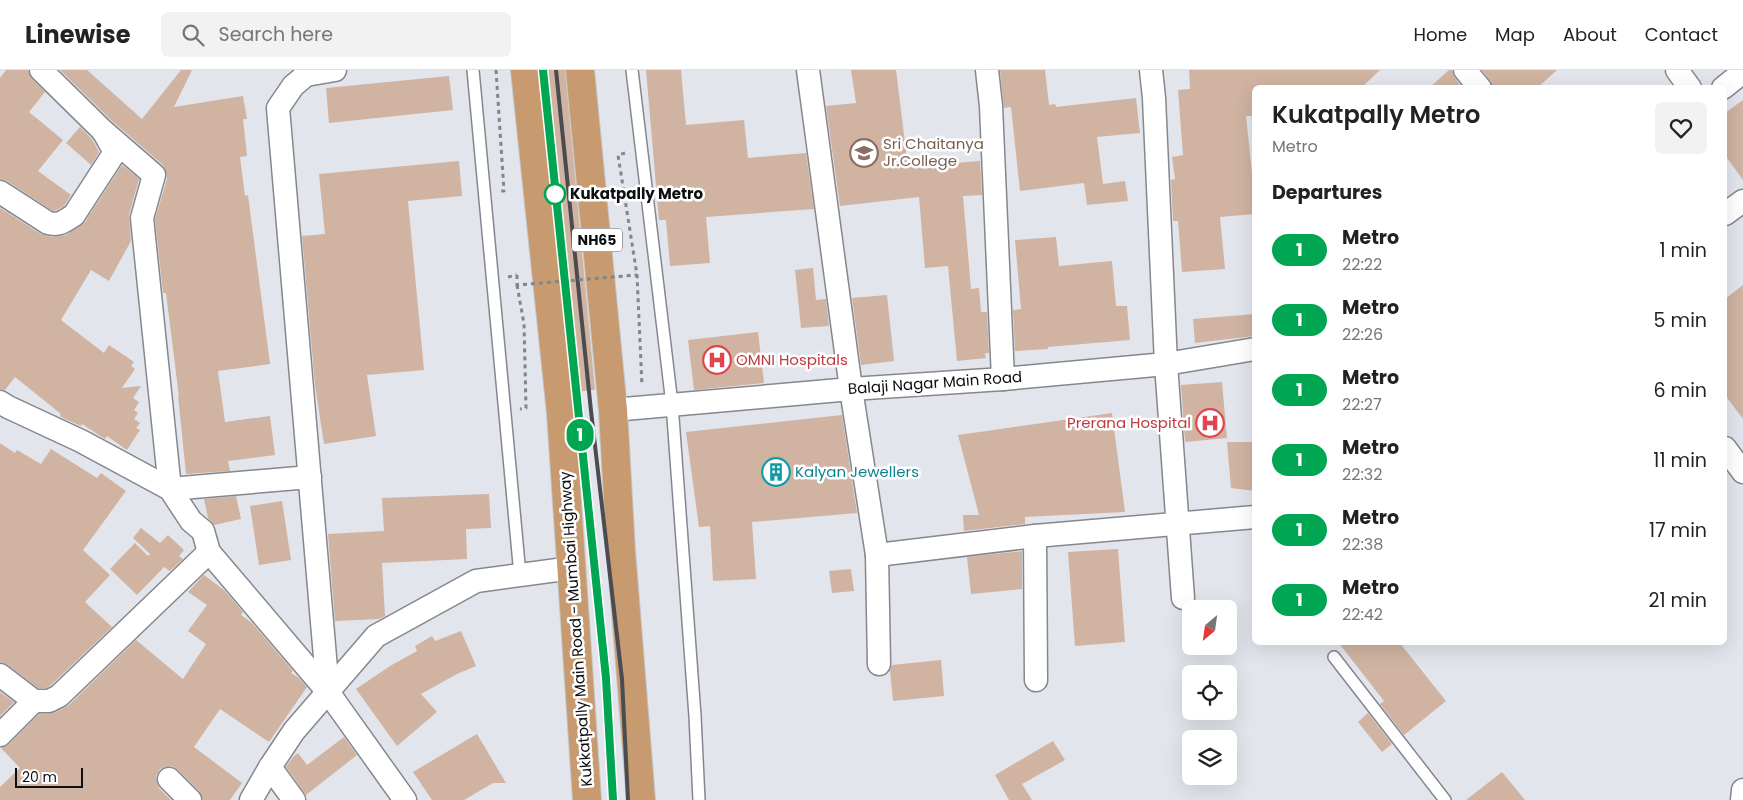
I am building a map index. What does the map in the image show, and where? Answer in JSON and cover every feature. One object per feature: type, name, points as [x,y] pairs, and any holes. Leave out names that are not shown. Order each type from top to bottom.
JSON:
[{"type":"highway","name":"Kukkatpally Main Road - Mumbai Highway","points":[[525,70],[561,413],[587,800]]},
{"type":"highway","name":"NH65","points":[[580,70],[614,410],[621,551],[641,800]]},
{"type":"street","points":[[41,70],[102,130],[154,175],[142,218],[170,489],[191,521],[203,531],[209,552],[328,692],[405,800]]},
{"type":"street","points":[[328,692],[278,108],[293,86],[306,75],[335,70]]},
{"type":"street","points":[[808,70],[851,388],[877,555],[878,664]]},
{"type":"street","points":[[987,70],[991,106],[1003,379]]},
{"type":"street","points":[[1151,70],[1155,118],[1166,364],[1183,598]]},
{"type":"street","points":[[1465,70],[1478,85]]},
{"type":"street","points":[[1677,70],[1688,85]]},
{"type":"street","points":[[1727,85],[1743,72]]},
{"type":"street","points":[[0,192],[48,223],[56,225],[65,222],[74,215],[113,155],[113,149],[102,130]]},
{"type":"street","points":[[1727,213],[1743,201]]},
{"type":"street","name":"Balaji Nagar Main Road","points":[[614,410],[851,388],[1003,379],[1166,364],[1252,350]]},
{"type":"street","points":[[3,409],[81,441],[170,489],[310,477]]},
{"type":"street","points":[[1727,451],[1743,472]]},
{"type":"street","points":[[877,555],[1035,536],[1252,518]]},
{"type":"street","points":[[1035,536],[1036,680]]},
{"type":"street","points":[[0,674],[34,701],[49,701],[60,696],[209,552]]},
{"type":"street","points":[[251,800],[270,766],[294,731],[376,636],[476,581],[572,568]]},
{"type":"street","points":[[0,735],[34,701]]},
{"type":"street","points":[[270,766],[294,800]]},
{"type":"street","points":[[169,780],[190,800]]},
{"type":"street","points":[[1742,800],[1743,790]]},
{"type":"lane","points":[[473,70],[520,575]]},
{"type":"lane","points":[[632,70],[672,404],[695,716],[699,800]]},
{"type":"lane","points":[[1334,657],[1440,798]]},
{"type":"path","points":[[496,70],[504,191]]},
{"type":"path","points":[[618,155],[637,275],[641,381]]},
{"type":"path","points":[[517,275],[524,324],[526,408]]},
{"type":"path","points":[[518,286],[637,275]]},
{"type":"building","points":[[6,70],[28,70],[32,79],[45,92],[29,112],[63,140],[38,171],[71,195],[64,206],[57,210],[53,211],[7,181],[0,179],[0,78]]},
{"type":"building","points":[[60,70],[87,70],[142,119],[181,70],[192,70],[174,107],[243,96],[247,119],[243,119],[247,156],[240,157],[245,196],[248,195],[270,364],[218,371],[225,422],[270,416],[275,455],[228,461],[230,471],[186,474],[179,397],[166,293],[163,293],[155,219],[167,179],[166,171],[163,165],[111,120]]},
{"type":"building","points":[[541,70],[565,70],[595,390],[575,392]]},
{"type":"building","points":[[646,70],[681,70],[686,125],[744,120],[748,158],[806,153],[814,209],[706,217],[710,263],[670,266],[666,220],[659,220]]},
{"type":"building","points":[[851,70],[896,70],[908,167],[980,161],[982,195],[963,196],[971,289],[979,288],[981,312],[987,312],[989,353],[985,353],[986,358],[957,361],[948,266],[925,268],[919,197],[840,206],[826,106],[856,103]]},
{"type":"building","points":[[1000,70],[1045,70],[1049,105],[1055,104],[1056,107],[1136,98],[1140,133],[1097,137],[1103,184],[1125,181],[1128,201],[1087,205],[1084,183],[1020,191],[1011,107],[1004,108]]},
{"type":"building","points":[[1189,70],[1380,70],[1364,85],[1252,85],[1252,116],[1246,116],[1252,173],[1252,214],[1220,217],[1225,269],[1182,272],[1178,221],[1173,221],[1171,180],[1175,179],[1172,157],[1183,155],[1178,90],[1190,89]]},
{"type":"building","points":[[1449,70],[1452,70],[1460,85],[1432,85]]},
{"type":"building","points":[[1482,70],[1557,70],[1540,85],[1492,85]]},
{"type":"building","points":[[449,76],[453,110],[329,123],[326,88]]},
{"type":"building","points":[[1743,100],[1743,180],[1727,158],[1727,112]]},
{"type":"building","points":[[80,127],[92,139],[99,152],[91,165],[66,143]]},
{"type":"building","points":[[459,161],[462,196],[408,201],[424,370],[367,375],[376,436],[324,444],[315,385],[302,236],[325,234],[319,174]]},
{"type":"building","points":[[122,165],[139,179],[129,215],[131,241],[109,281],[91,270],[61,320],[104,353],[109,345],[134,362],[131,366],[135,369],[122,388],[141,386],[133,398],[139,402],[134,410],[138,413],[134,419],[140,423],[136,428],[140,430],[127,450],[107,436],[105,439],[82,424],[81,426],[63,418],[60,416],[61,414],[15,377],[5,390],[0,389],[0,208],[41,234],[52,237],[66,235],[85,222]]},
{"type":"building","points":[[1056,237],[1059,266],[1112,261],[1116,306],[1127,306],[1130,340],[1015,351],[1013,310],[1021,309],[1015,240]]},
{"type":"building","points":[[813,268],[816,300],[826,299],[829,326],[801,328],[795,270]]},
{"type":"building","points":[[1743,285],[1743,419],[1727,398],[1727,297]]},
{"type":"building","points":[[887,295],[894,361],[861,365],[852,298]]},
{"type":"building","points":[[1252,314],[1252,336],[1195,343],[1193,319]]},
{"type":"building","points":[[758,332],[764,383],[694,390],[688,340]]},
{"type":"building","points":[[1222,382],[1227,438],[1185,442],[1181,385]]},
{"type":"building","points":[[1112,413],[1125,512],[1025,517],[1025,524],[964,531],[963,515],[979,515],[958,435]]},
{"type":"building","name":"Kalyan Jewellers","points":[[842,415],[857,513],[752,522],[756,579],[713,581],[710,526],[699,527],[686,432]]},
{"type":"building","points":[[1227,442],[1252,442],[1252,491],[1231,488]]},
{"type":"building","points":[[0,443],[15,453],[17,450],[41,464],[51,449],[97,478],[101,473],[126,491],[83,550],[110,575],[85,602],[112,627],[46,688],[38,688],[8,665],[0,662]]},
{"type":"building","points":[[489,494],[491,528],[466,529],[467,559],[382,563],[385,616],[379,619],[335,621],[328,534],[384,531],[382,498]]},
{"type":"building","points":[[236,496],[241,519],[214,525],[208,518],[204,499]]},
{"type":"building","points":[[282,501],[291,560],[259,565],[250,506]]},
{"type":"building","points":[[141,528],[160,543],[168,535],[184,550],[179,556],[183,559],[170,571],[164,567],[137,595],[110,569],[135,543],[148,556],[150,554],[133,538]]},
{"type":"building","points":[[1118,549],[1125,642],[1075,646],[1068,552]]},
{"type":"building","points":[[1022,551],[1022,589],[971,594],[967,557]]},
{"type":"building","points":[[851,569],[854,591],[832,593],[829,571]]},
{"type":"building","points":[[204,575],[224,590],[243,612],[241,615],[252,623],[293,671],[291,673],[299,678],[307,687],[269,742],[220,709],[194,747],[242,783],[230,800],[203,800],[199,791],[172,766],[160,769],[156,776],[159,788],[171,800],[0,800],[0,787],[20,768],[1,748],[9,744],[39,714],[54,713],[68,706],[136,640],[183,679],[206,644],[188,631],[207,605],[188,592]]},
{"type":"building","points":[[461,631],[476,666],[421,694],[437,712],[397,746],[356,689],[390,666],[417,651],[415,646],[432,636],[435,641]]},
{"type":"building","points":[[1340,645],[1401,645],[1446,701],[1404,735],[1380,704],[1384,701]]},
{"type":"building","points":[[941,660],[944,696],[893,701],[890,671],[892,665]]},
{"type":"building","points":[[0,692],[14,702],[0,716]]},
{"type":"building","points":[[1368,713],[1392,744],[1382,752],[1358,722]]},
{"type":"building","points":[[477,734],[506,783],[493,783],[464,800],[432,800],[413,772]]},
{"type":"building","points":[[344,737],[357,755],[306,795],[286,767],[298,753],[307,765]]},
{"type":"building","points":[[1053,741],[1065,760],[1022,784],[1032,800],[1009,800],[995,775]]},
{"type":"building","points":[[1502,772],[1525,800],[1466,800]]},
{"type":"railway","points":[[543,70],[606,678],[613,800]]},
{"type":"railway","points":[[556,70],[591,411],[622,679],[628,800]]},
{"type":"metro line","name":"1","points":[[543,70],[606,678],[613,800]]},
{"type":"place","name":"Sri Chaitanya Jr.College","points":[[864,153]]},
{"type":"place","name":"Kukatpally Metro","points":[[555,194]]},
{"type":"place","name":"OMNI Hospitals","points":[[717,360]]},
{"type":"place","name":"Prerana Hospital","points":[[1210,423]]},
{"type":"place","name":"Kalyan Jewellers","points":[[776,472]]}]
